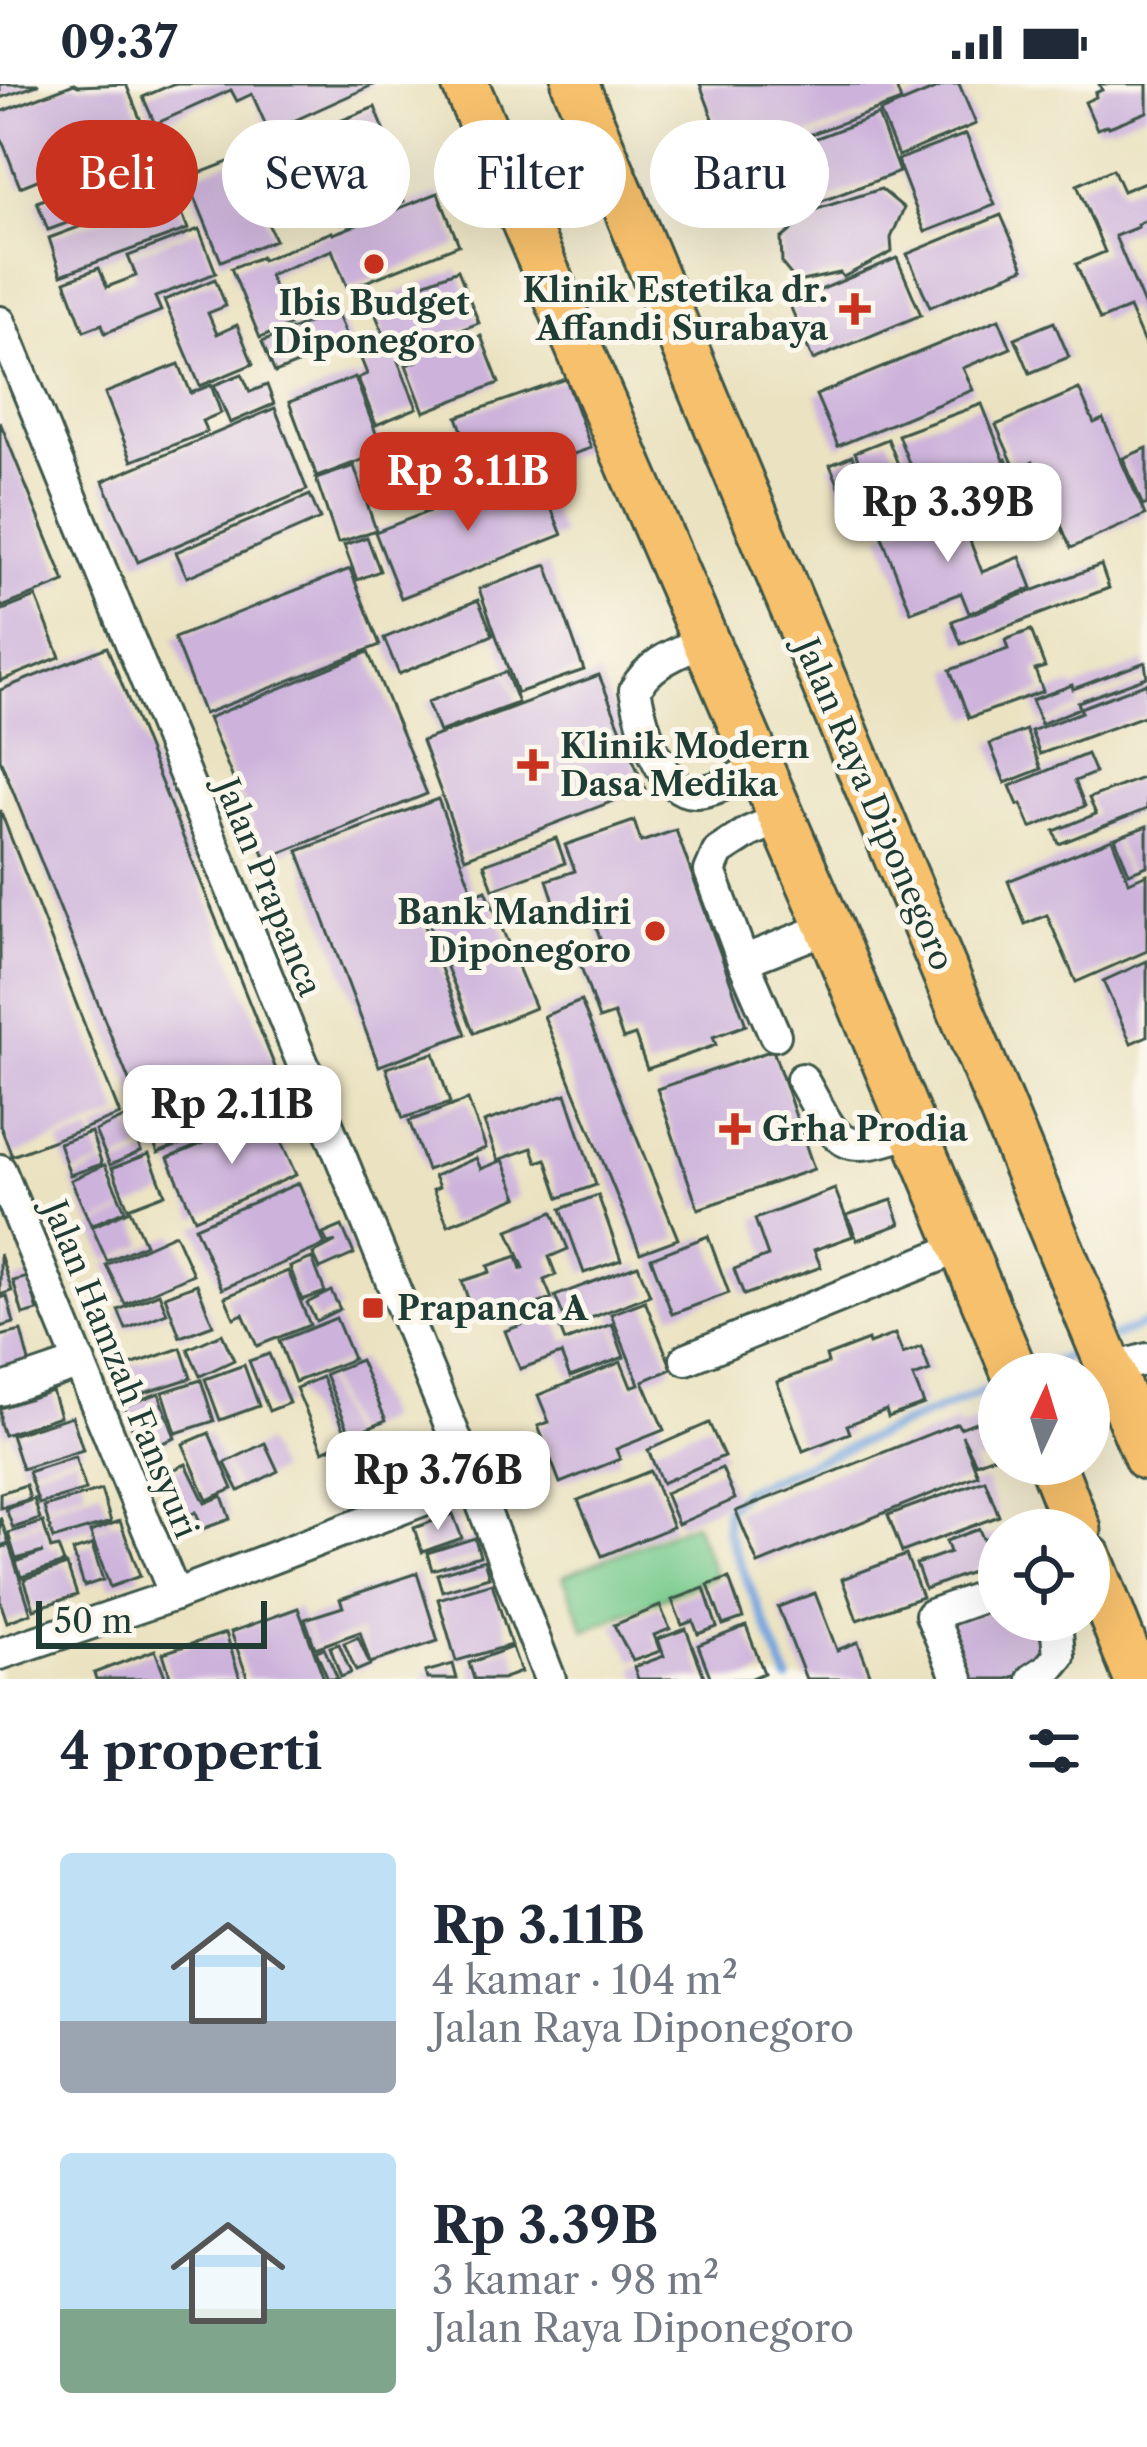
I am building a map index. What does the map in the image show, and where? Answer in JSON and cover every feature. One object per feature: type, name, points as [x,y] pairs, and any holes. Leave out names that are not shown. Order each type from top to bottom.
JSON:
[{"type":"highway","points":[[465,84],[829,927],[1006,1353]]},
{"type":"highway","name":"Jalan Raya Diponegoro","points":[[575,84],[1113,1350],[1146,1452]]},
{"type":"highway","points":[[1110,1611],[1137,1679]]},
{"type":"street","name":"Jalan Prapanca","points":[[0,322],[550,1679]]},
{"type":"street","points":[[706,640],[647,670],[635,690],[656,755],[670,782],[682,791],[711,790],[760,766]]},
{"type":"street","points":[[775,1035],[710,871],[718,852],[782,818]]},
{"type":"street","points":[[743,961],[829,927]]},
{"type":"street","points":[[802,1079],[835,1136],[862,1147],[913,1131]]},
{"type":"street","name":"Jalan Hamzah Fansyuri","points":[[0,1170],[175,1595]]},
{"type":"street","points":[[686,1359],[961,1246]]},
{"type":"street","points":[[0,1390],[80,1363]]},
{"type":"street","points":[[0,1654],[175,1595],[472,1481]]},
{"type":"street","points":[[958,1679],[931,1615],[978,1598]]},
{"type":"street","points":[[1033,1679],[1059,1656],[1058,1641]]},
{"type":"green space","points":[[694,1523],[716,1576],[585,1630],[563,1576]]},
{"type":"building","points":[[0,84],[38,84],[38,85],[0,98]]},
{"type":"building","points":[[74,84],[126,84],[141,120],[36,120],[36,181],[20,187],[0,135],[0,112]]},
{"type":"building","points":[[173,84],[375,84],[296,120],[264,120],[252,94],[237,101],[231,90],[164,120],[153,120],[143,97]]},
{"type":"building","points":[[700,84],[895,84],[901,101],[829,128],[829,120],[714,120]]},
{"type":"building","points":[[947,84],[959,84],[976,124],[898,156],[880,112]]},
{"type":"building","points":[[1099,84],[1147,84],[1147,112],[1097,129],[1085,102],[1102,90]]},
{"type":"building","points":[[375,107],[380,120],[342,120]]},
{"type":"building","points":[[878,115],[899,172],[829,198],[829,133]]},
{"type":"building","points":[[966,134],[995,205],[925,232],[897,160]]},
{"type":"building","points":[[222,164],[222,228],[270,228],[275,240],[221,261],[198,205],[198,174]]},
{"type":"building","points":[[1113,169],[1123,191],[1147,181],[1147,220],[1115,236],[1147,312],[1147,350],[1129,308],[1100,320],[1076,264],[1105,252],[1077,185]]},
{"type":"building","points":[[881,189],[904,208],[891,238],[892,252],[843,277],[840,273],[797,282],[782,264],[781,239],[794,228],[829,228],[829,205]]},
{"type":"building","name":"Ibis Budget Diponegoro","points":[[434,195],[434,228],[452,228],[459,245],[348,289],[332,250],[269,275],[289,326],[260,338],[231,268],[348,228],[410,228],[410,204]]},
{"type":"building","points":[[1001,215],[1024,268],[930,307],[907,254]]},
{"type":"building","points":[[76,228],[188,229],[61,275],[49,238]]},
{"type":"building","points":[[199,229],[216,273],[155,297],[161,311],[105,333],[102,324],[84,331],[65,281],[99,268],[107,287],[136,276],[128,256]]},
{"type":"building","name":"Klinik Estetika dr. Affandi Surabaya","points":[[897,258],[921,315],[813,360],[789,303]]},
{"type":"building","points":[[458,270],[479,323],[453,333],[457,345],[481,336],[499,383],[424,412],[406,365],[417,361],[413,348],[398,361],[417,408],[376,425],[358,378],[367,374],[356,346],[384,335],[371,303]]},
{"type":"building","points":[[215,279],[226,306],[208,313],[217,334],[237,325],[253,364],[200,386],[164,300]]},
{"type":"building","points":[[336,311],[350,343],[275,373],[262,342]]},
{"type":"building","points":[[999,319],[1011,348],[963,368],[973,390],[838,446],[816,395]]},
{"type":"building","points":[[1054,322],[1069,357],[1030,373],[1015,338]]},
{"type":"building","points":[[179,364],[191,393],[211,385],[221,413],[202,421],[207,432],[132,461],[105,393]]},
{"type":"building","points":[[242,374],[250,392],[267,385],[274,404],[230,423],[214,385]]},
{"type":"building","points":[[355,377],[383,452],[317,477],[289,402]]},
{"type":"building","points":[[566,379],[591,448],[482,486],[457,417]]},
{"type":"building","points":[[1079,389],[1094,423],[1103,419],[1145,515],[1071,548],[1033,462],[1016,470],[996,425]]},
{"type":"building","points":[[982,404],[1014,479],[959,501],[954,489],[924,501],[898,435]]},
{"type":"building","points":[[275,408],[307,490],[138,562],[103,481]]},
{"type":"building","points":[[0,422],[65,582],[2,607],[0,602]]},
{"type":"building","points":[[445,431],[463,476],[409,497],[391,452]]},
{"type":"building","points":[[888,439],[906,491],[901,501],[859,520],[850,499],[870,491],[855,452]]},
{"type":"building","points":[[1147,448],[1147,504],[1143,506],[1123,458]]},
{"type":"building","points":[[852,456],[865,486],[843,495],[830,465]]},
{"type":"building","points":[[354,466],[376,530],[338,543],[316,479]]},
{"type":"building","points":[[536,470],[562,535],[401,598],[375,532]]},
{"type":"building","points":[[310,495],[320,519],[187,577],[176,552]]},
{"type":"building","points":[[956,505],[982,572],[1020,557],[1032,588],[969,613],[961,593],[911,612],[881,534]]},
{"type":"building","points":[[367,537],[380,571],[357,580],[344,545]]},
{"type":"building","points":[[547,565],[584,670],[517,693],[479,589]]},
{"type":"building","points":[[1101,565],[1109,588],[961,644],[952,621]]},
{"type":"building","points":[[350,569],[380,645],[204,714],[174,638]]},
{"type":"building","points":[[36,597],[60,657],[0,681],[0,611]]},
{"type":"building","points":[[478,600],[493,635],[399,674],[384,638]]},
{"type":"building","points":[[1031,630],[1045,667],[1035,670],[1043,691],[969,718],[950,670],[1008,649],[1005,640]]},
{"type":"building","points":[[107,647],[289,1102],[158,1153],[0,759],[0,690]]},
{"type":"building","points":[[368,652],[427,794],[266,859],[208,718]]},
{"type":"building","points":[[1145,662],[1147,677],[1078,702],[1080,708],[1041,724],[1032,700]]},
{"type":"building","points":[[506,672],[518,703],[439,732],[427,702]]},
{"type":"building","name":"Klinik Modern Dasa Medika","points":[[599,675],[645,789],[465,858],[422,741]]},
{"type":"building","points":[[1147,683],[1147,715],[1040,754],[1031,731]]},
{"type":"building","points":[[1026,730],[1041,769],[1005,783],[990,744]]},
{"type":"building","points":[[1087,754],[1095,773],[1075,781],[1085,806],[1031,828],[1010,786]]},
{"type":"building","points":[[1147,776],[1147,809],[1059,844],[1054,831],[1096,814],[1089,798]]},
{"type":"building","points":[[438,799],[473,893],[420,913],[466,1034],[379,1066],[298,851]]},
{"type":"building","points":[[0,810],[120,1115],[12,1156],[0,1125]]},
{"type":"building","name":"Bank Mandiri Diponegoro","points":[[634,821],[641,842],[676,830],[746,1025],[713,1037],[716,1045],[647,1069],[635,1035],[623,1039],[614,1014],[599,1019],[577,955],[603,946],[588,905],[559,916],[547,880],[575,871],[565,845]]},
{"type":"building","points":[[1147,826],[1147,866],[1129,873],[1115,838]]},
{"type":"building","points":[[556,838],[565,863],[493,889],[484,864]]},
{"type":"building","points":[[1112,839],[1129,882],[1147,874],[1147,951],[1076,982],[1047,915],[1025,924],[1008,881]]},
{"type":"building","points":[[486,890],[535,1008],[474,1033],[425,914]]},
{"type":"building","points":[[1147,961],[1147,1036],[1131,1043],[1103,981]]},
{"type":"building","points":[[581,1001],[678,1239],[640,1253],[544,1016]]},
{"type":"building","name":"Grha Prodia","points":[[773,1050],[814,1169],[698,1209],[657,1089]]},
{"type":"building","points":[[434,1053],[450,1103],[403,1118],[386,1068]]},
{"type":"building","points":[[566,1094],[596,1185],[559,1198],[546,1159],[537,1162],[532,1148],[498,1160],[484,1122]]},
{"type":"building","points":[[468,1100],[486,1148],[427,1170],[409,1121]]},
{"type":"building","points":[[269,1115],[296,1175],[195,1219],[168,1158]]},
{"type":"building","points":[[126,1117],[141,1151],[110,1165],[95,1131]]},
{"type":"building","points":[[91,1132],[102,1164],[70,1175],[59,1143]]},
{"type":"building","points":[[149,1154],[165,1194],[128,1208],[112,1168]]},
{"type":"building","points":[[476,1158],[481,1169],[503,1160],[518,1197],[448,1225],[433,1190],[439,1187],[434,1176]]},
{"type":"building","points":[[105,1165],[125,1210],[91,1225],[71,1180]]},
{"type":"building","points":[[299,1183],[325,1245],[222,1289],[195,1227]]},
{"type":"building","points":[[835,1189],[853,1236],[814,1250],[821,1267],[744,1295],[734,1269],[768,1256],[755,1219]]},
{"type":"building","points":[[598,1195],[621,1260],[584,1273],[561,1209]]},
{"type":"building","points":[[892,1200],[900,1224],[857,1240],[847,1215]]},
{"type":"building","points":[[130,1210],[145,1244],[107,1261],[92,1227]]},
{"type":"building","points":[[553,1212],[568,1249],[549,1257],[556,1275],[544,1280],[552,1299],[504,1315],[501,1306],[473,1314],[462,1281],[517,1256],[524,1268],[508,1230]]},
{"type":"building","points":[[342,1226],[354,1254],[320,1269],[313,1254],[336,1242],[328,1244],[323,1234]]},
{"type":"building","points":[[175,1234],[193,1274],[125,1304],[106,1265]]},
{"type":"building","points":[[708,1236],[729,1293],[672,1314],[651,1258]]},
{"type":"building","points":[[0,1254],[12,1291],[0,1295]]},
{"type":"building","points":[[312,1258],[325,1292],[302,1300],[290,1267]]},
{"type":"building","points":[[638,1265],[650,1295],[568,1327],[555,1296]]},
{"type":"building","points":[[288,1271],[310,1325],[257,1346],[243,1314],[234,1318],[225,1297]]},
{"type":"building","points":[[28,1277],[38,1311],[23,1315],[13,1281]]},
{"type":"building","points":[[197,1284],[213,1325],[180,1337],[165,1296]]},
{"type":"building","points":[[331,1291],[340,1309],[316,1321],[307,1303]]},
{"type":"building","points":[[159,1293],[167,1313],[126,1329],[118,1310]]},
{"type":"building","points":[[7,1296],[14,1323],[0,1327],[0,1298]]},
{"type":"building","points":[[645,1301],[672,1369],[643,1381],[664,1430],[616,1449],[620,1459],[560,1483],[538,1426],[549,1422],[538,1395],[621,1362],[631,1387],[639,1384],[611,1314]]},
{"type":"building","points":[[554,1313],[565,1341],[612,1324],[624,1357],[570,1377],[561,1354],[520,1369],[505,1331]]},
{"type":"building","points":[[336,1318],[353,1359],[295,1382],[279,1341]]},
{"type":"building","points":[[21,1331],[32,1374],[0,1383],[0,1336]]},
{"type":"building","points":[[222,1334],[234,1360],[200,1376],[188,1349]]},
{"type":"building","points":[[895,1334],[903,1354],[921,1347],[930,1371],[913,1377],[924,1404],[888,1417],[886,1410],[847,1425],[850,1433],[803,1451],[777,1382],[828,1363],[826,1356]]},
{"type":"building","points":[[181,1348],[191,1378],[129,1398],[119,1369]]},
{"type":"building","points":[[269,1354],[289,1403],[269,1411],[249,1361]]},
{"type":"building","points":[[360,1360],[386,1420],[351,1435],[325,1374]]},
{"type":"building","points":[[244,1365],[259,1406],[220,1420],[205,1379]]},
{"type":"building","points":[[322,1377],[349,1440],[323,1451],[296,1388]]},
{"type":"building","points":[[201,1380],[214,1421],[176,1433],[163,1392]]},
{"type":"building","points":[[52,1391],[60,1416],[4,1435],[0,1408]]},
{"type":"building","points":[[159,1393],[175,1438],[141,1451],[124,1406]]},
{"type":"building","points":[[72,1416],[83,1450],[22,1469],[11,1435]]},
{"type":"building","points":[[978,1421],[978,1462],[962,1435],[978,1475],[758,1564],[736,1511],[957,1423],[960,1428]]},
{"type":"building","points":[[709,1423],[724,1456],[662,1483],[648,1450]]},
{"type":"building","points":[[209,1433],[233,1489],[207,1500],[183,1444]]},
{"type":"building","points":[[265,1443],[278,1471],[239,1491],[225,1463]]},
{"type":"building","points":[[75,1457],[86,1490],[39,1504],[28,1472]]},
{"type":"building","points":[[186,1464],[205,1503],[222,1496],[230,1519],[202,1529],[196,1512],[180,1519],[160,1476]]},
{"type":"building","points":[[722,1468],[735,1499],[678,1524],[665,1493]]},
{"type":"building","points":[[650,1471],[673,1527],[602,1556],[578,1500]]},
{"type":"building","points":[[978,1483],[987,1485],[996,1509],[978,1509],[978,1524],[902,1552],[888,1515]]},
{"type":"building","points":[[26,1485],[30,1499],[0,1508],[0,1493]]},
{"type":"building","points":[[101,1490],[111,1522],[53,1539],[44,1507]]},
{"type":"building","points":[[34,1499],[40,1519],[13,1528],[6,1509]]},
{"type":"building","points":[[453,1514],[462,1538],[422,1552],[414,1528]]},
{"type":"building","points":[[0,1517],[9,1543],[0,1546]]},
{"type":"building","points":[[120,1521],[140,1576],[110,1587],[90,1532]]},
{"type":"building","points":[[43,1522],[51,1549],[58,1547],[64,1563],[21,1577],[16,1562],[43,1552],[16,1559],[8,1533]]},
{"type":"building","points":[[978,1529],[978,1570],[925,1589],[916,1564],[950,1552],[946,1541]]},
{"type":"building","points":[[475,1538],[480,1556],[432,1570],[427,1553]]},
{"type":"building","points":[[9,1545],[31,1613],[7,1622],[0,1601],[0,1548]]},
{"type":"building","points":[[92,1545],[103,1580],[84,1586],[73,1551]]},
{"type":"building","points":[[906,1555],[922,1597],[857,1620],[842,1579]]},
{"type":"building","points":[[484,1560],[489,1577],[442,1591],[437,1574]]},
{"type":"building","points":[[67,1565],[77,1595],[34,1609],[24,1579]]},
{"type":"building","points":[[417,1573],[438,1641],[370,1663],[360,1632],[315,1648],[305,1619],[343,1607],[340,1599]]},
{"type":"building","points":[[729,1578],[743,1618],[723,1625],[708,1585]]},
{"type":"building","points":[[492,1583],[511,1645],[456,1661],[438,1599]]},
{"type":"building","points":[[704,1588],[717,1627],[698,1634],[693,1621],[682,1625],[672,1600]]},
{"type":"building","points":[[815,1593],[837,1650],[858,1642],[872,1679],[806,1679],[778,1607]]},
{"type":"building","points":[[660,1606],[670,1629],[654,1635],[660,1651],[633,1661],[614,1625]]},
{"type":"building","points":[[298,1608],[324,1679],[248,1679],[231,1632]]},
{"type":"building","points":[[978,1613],[978,1641],[1042,1641],[1050,1664],[1007,1679],[969,1679],[948,1624]]},
{"type":"building","points":[[746,1626],[764,1673],[750,1679],[711,1679],[698,1645]]},
{"type":"building","points":[[686,1629],[705,1679],[638,1679],[634,1667],[664,1656],[658,1639]]},
{"type":"building","points":[[226,1633],[240,1679],[171,1679],[163,1653]]},
{"type":"building","points":[[358,1637],[370,1665],[356,1671],[344,1643]]},
{"type":"building","points":[[339,1644],[351,1673],[341,1677],[330,1647]]},
{"type":"building","points":[[512,1647],[521,1672],[502,1679],[474,1679],[469,1663]]},
{"type":"building","points":[[324,1648],[338,1679],[328,1679],[316,1651]]},
{"type":"building","points":[[155,1650],[166,1679],[96,1679],[94,1673]]},
{"type":"building","points":[[453,1664],[457,1679],[427,1679],[425,1672]]},
{"type":"waterway","points":[[1113,1337],[1147,1323]]},
{"type":"waterway","points":[[1075,1353],[1087,1348]]},
{"type":"waterway","points":[[788,1679],[727,1532],[726,1510],[744,1490],[978,1394]]},
{"type":"place","name":"Ibis Budget Diponegoro","points":[[374,264]]},
{"type":"place","name":"Klinik Estetika dr. Affandi Surabaya","points":[[855,309]]},
{"type":"place","name":"Klinik Modern Dasa Medika","points":[[533,765]]},
{"type":"place","name":"Bank Mandiri Diponegoro","points":[[655,931]]},
{"type":"place","name":"Grha Prodia","points":[[735,1129]]},
{"type":"place","name":"Prapanca A","points":[[373,1308]]}]
